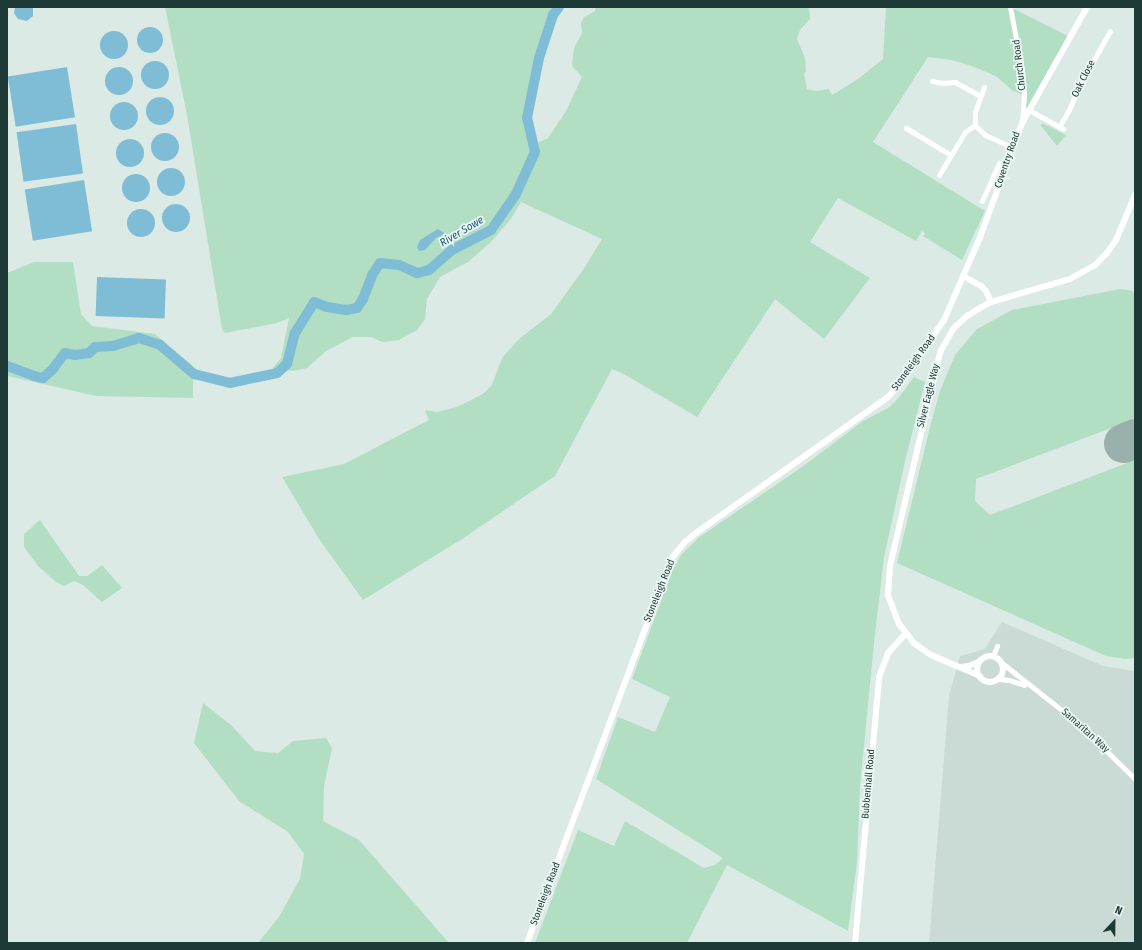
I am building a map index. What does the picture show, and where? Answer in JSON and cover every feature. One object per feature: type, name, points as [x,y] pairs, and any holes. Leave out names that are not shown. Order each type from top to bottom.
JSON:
[{"type":"street","name":"Church Road","points":[[1010,7],[1022,70],[1024,95],[1022,123]]},
{"type":"street","name":"Coventry Road","points":[[944,320],[997,192],[1012,147],[1022,123],[1087,7]]},
{"type":"street","name":"Oak Close","points":[[1029,110],[1061,128],[1079,86],[1110,31]]},
{"type":"street","points":[[932,81],[942,83],[955,82],[980,96]]},
{"type":"street","points":[[984,87],[974,115],[975,125],[990,139],[1012,147]]},
{"type":"street","points":[[939,175],[965,132],[975,125]]},
{"type":"street","points":[[906,128],[951,155]]},
{"type":"street","points":[[982,201],[999,163]]},
{"type":"street","points":[[988,187],[997,192]]},
{"type":"street","name":"Silver Eagle Way","points":[[980,676],[931,655],[905,634],[891,607],[888,595],[888,578],[942,348],[954,328],[967,316],[992,302],[1070,279],[1095,265],[1106,254],[1116,240],[1135,195]]},
{"type":"street","points":[[963,276],[981,286],[986,291],[992,302]]},
{"type":"street","name":"Stoneleigh Road","points":[[528,943],[666,571],[674,554],[696,533],[886,398],[902,382],[944,320]]},
{"type":"street","name":"Bubbenhall Road","points":[[854,943],[879,677],[888,654],[905,634]]},
{"type":"street","points":[[993,656],[997,646]]},
{"type":"street","points":[[960,667],[969,666],[986,657],[993,656],[1002,663],[1003,672],[999,679],[988,682],[980,676],[977,668],[980,661]]},
{"type":"street","name":"Samaritan Way","points":[[1002,663],[1078,723],[1135,778]]},
{"type":"street","name":"Samaritan Way","points":[[999,679],[1018,682],[1032,688]]},
{"type":"shaded area","points":[[1002,622],[1103,666],[1135,671],[1135,943],[929,943],[949,696],[960,656],[985,649]]},
{"type":"green space","points":[[165,7],[559,7],[553,15],[539,58],[527,118],[533,145],[548,138],[566,111],[582,77],[572,66],[574,48],[582,33],[581,23],[584,17],[595,11],[596,7],[809,7],[810,19],[800,30],[797,39],[805,58],[806,71],[804,74],[807,89],[815,91],[829,89],[832,95],[858,79],[883,59],[886,7],[1010,7],[1070,37],[1022,123],[1024,95],[1013,91],[996,76],[969,65],[951,60],[928,57],[873,142],[985,211],[962,260],[923,236],[925,233],[922,231],[916,241],[838,198],[810,242],[870,278],[824,339],[775,299],[697,417],[622,373],[612,369],[555,476],[462,539],[363,600],[319,539],[282,477],[344,464],[429,420],[425,410],[437,412],[457,407],[483,394],[492,385],[502,358],[519,339],[551,314],[583,270],[602,239],[521,202],[511,219],[491,242],[468,262],[440,277],[427,299],[425,319],[417,330],[399,340],[382,342],[371,337],[353,337],[326,351],[307,368],[293,371],[272,369],[281,358],[289,318],[277,323],[225,333],[222,329],[187,115]]},
{"type":"green space","points":[[1042,123],[1066,135],[1057,146],[1041,126]]},
{"type":"green space","points":[[34,262],[73,262],[81,314],[92,326],[155,334],[193,366],[193,398],[96,396],[7,376],[7,273]]},
{"type":"green space","points":[[1120,289],[1133,291],[1135,299],[1135,419],[976,479],[975,501],[990,515],[1135,460],[1135,658],[1125,659],[1106,656],[897,563],[931,423],[940,391],[955,355],[977,329],[1012,310]]},
{"type":"green space","points":[[914,377],[925,382],[906,457],[884,557],[860,787],[857,862],[848,931],[727,865],[687,943],[535,943],[578,830],[614,846],[625,821],[704,868],[715,865],[723,858],[596,779],[618,717],[655,732],[670,697],[632,679],[673,569],[681,555],[698,538],[802,467],[863,421],[888,408],[897,400]]},
{"type":"green space","points":[[40,520],[79,576],[87,576],[102,565],[122,588],[102,602],[83,585],[74,581],[64,586],[56,582],[38,566],[24,547],[24,534]]},
{"type":"green space","points":[[203,703],[231,725],[255,751],[278,753],[293,741],[326,738],[332,748],[324,786],[323,821],[359,840],[449,943],[258,943],[279,917],[300,879],[304,854],[288,832],[239,801],[194,743]]},
{"type":"water","points":[[15,7],[33,7],[33,16],[27,21],[18,19],[14,13]]},
{"type":"water","points":[[150,27],[160,30],[163,40],[160,50],[150,53],[140,50],[137,40],[140,30]]},
{"type":"water","points":[[114,31],[124,35],[128,45],[124,55],[114,59],[104,55],[100,45],[104,35]]},
{"type":"water","points":[[155,61],[165,65],[169,75],[165,85],[155,89],[145,85],[141,75],[145,65]]},
{"type":"water","points":[[67,67],[75,117],[16,127],[8,76]]},
{"type":"water","points":[[119,67],[129,71],[133,81],[129,91],[119,95],[109,91],[105,81],[109,71]]},
{"type":"water","points":[[160,97],[170,101],[174,111],[170,121],[160,125],[150,121],[146,111],[150,101]]},
{"type":"water","points":[[124,102],[134,106],[138,116],[134,126],[124,130],[114,126],[110,116],[114,106]]},
{"type":"water","points":[[76,124],[83,174],[24,182],[17,132]]},
{"type":"water","points":[[165,133],[175,137],[179,147],[175,157],[165,161],[155,157],[151,147],[155,137]]},
{"type":"water","points":[[130,139],[140,143],[144,153],[140,163],[130,167],[120,163],[116,153],[120,143]]},
{"type":"water","points":[[171,168],[181,172],[185,182],[181,192],[171,196],[161,192],[157,182],[161,172]]},
{"type":"water","points":[[136,174],[146,178],[150,188],[146,198],[136,202],[126,198],[122,188],[126,178]]},
{"type":"water","points":[[84,180],[92,231],[33,241],[25,189]]},
{"type":"water","points":[[176,204],[186,208],[190,218],[186,228],[176,232],[166,228],[162,218],[166,208]]},
{"type":"water","points":[[141,209],[151,213],[155,223],[151,233],[141,237],[131,233],[127,223],[131,213]]},
{"type":"water","points":[[438,229],[444,233],[436,238],[425,250],[419,251],[417,247],[420,240]]},
{"type":"water","points":[[97,277],[166,279],[165,318],[96,316]]},
{"type":"waterway","name":"River Sowe","points":[[7,366],[43,378],[52,370],[65,353],[75,355],[89,353],[95,347],[113,346],[139,338],[160,345],[194,374],[230,383],[277,373],[287,364],[295,333],[314,302],[327,307],[346,310],[357,308],[363,299],[372,275],[380,263],[399,265],[417,273],[429,270],[452,250],[491,230],[516,194],[535,152],[527,118],[539,58],[553,15],[559,7]]},
{"type":"runway","points":[[1123,443],[1135,438]]}]
